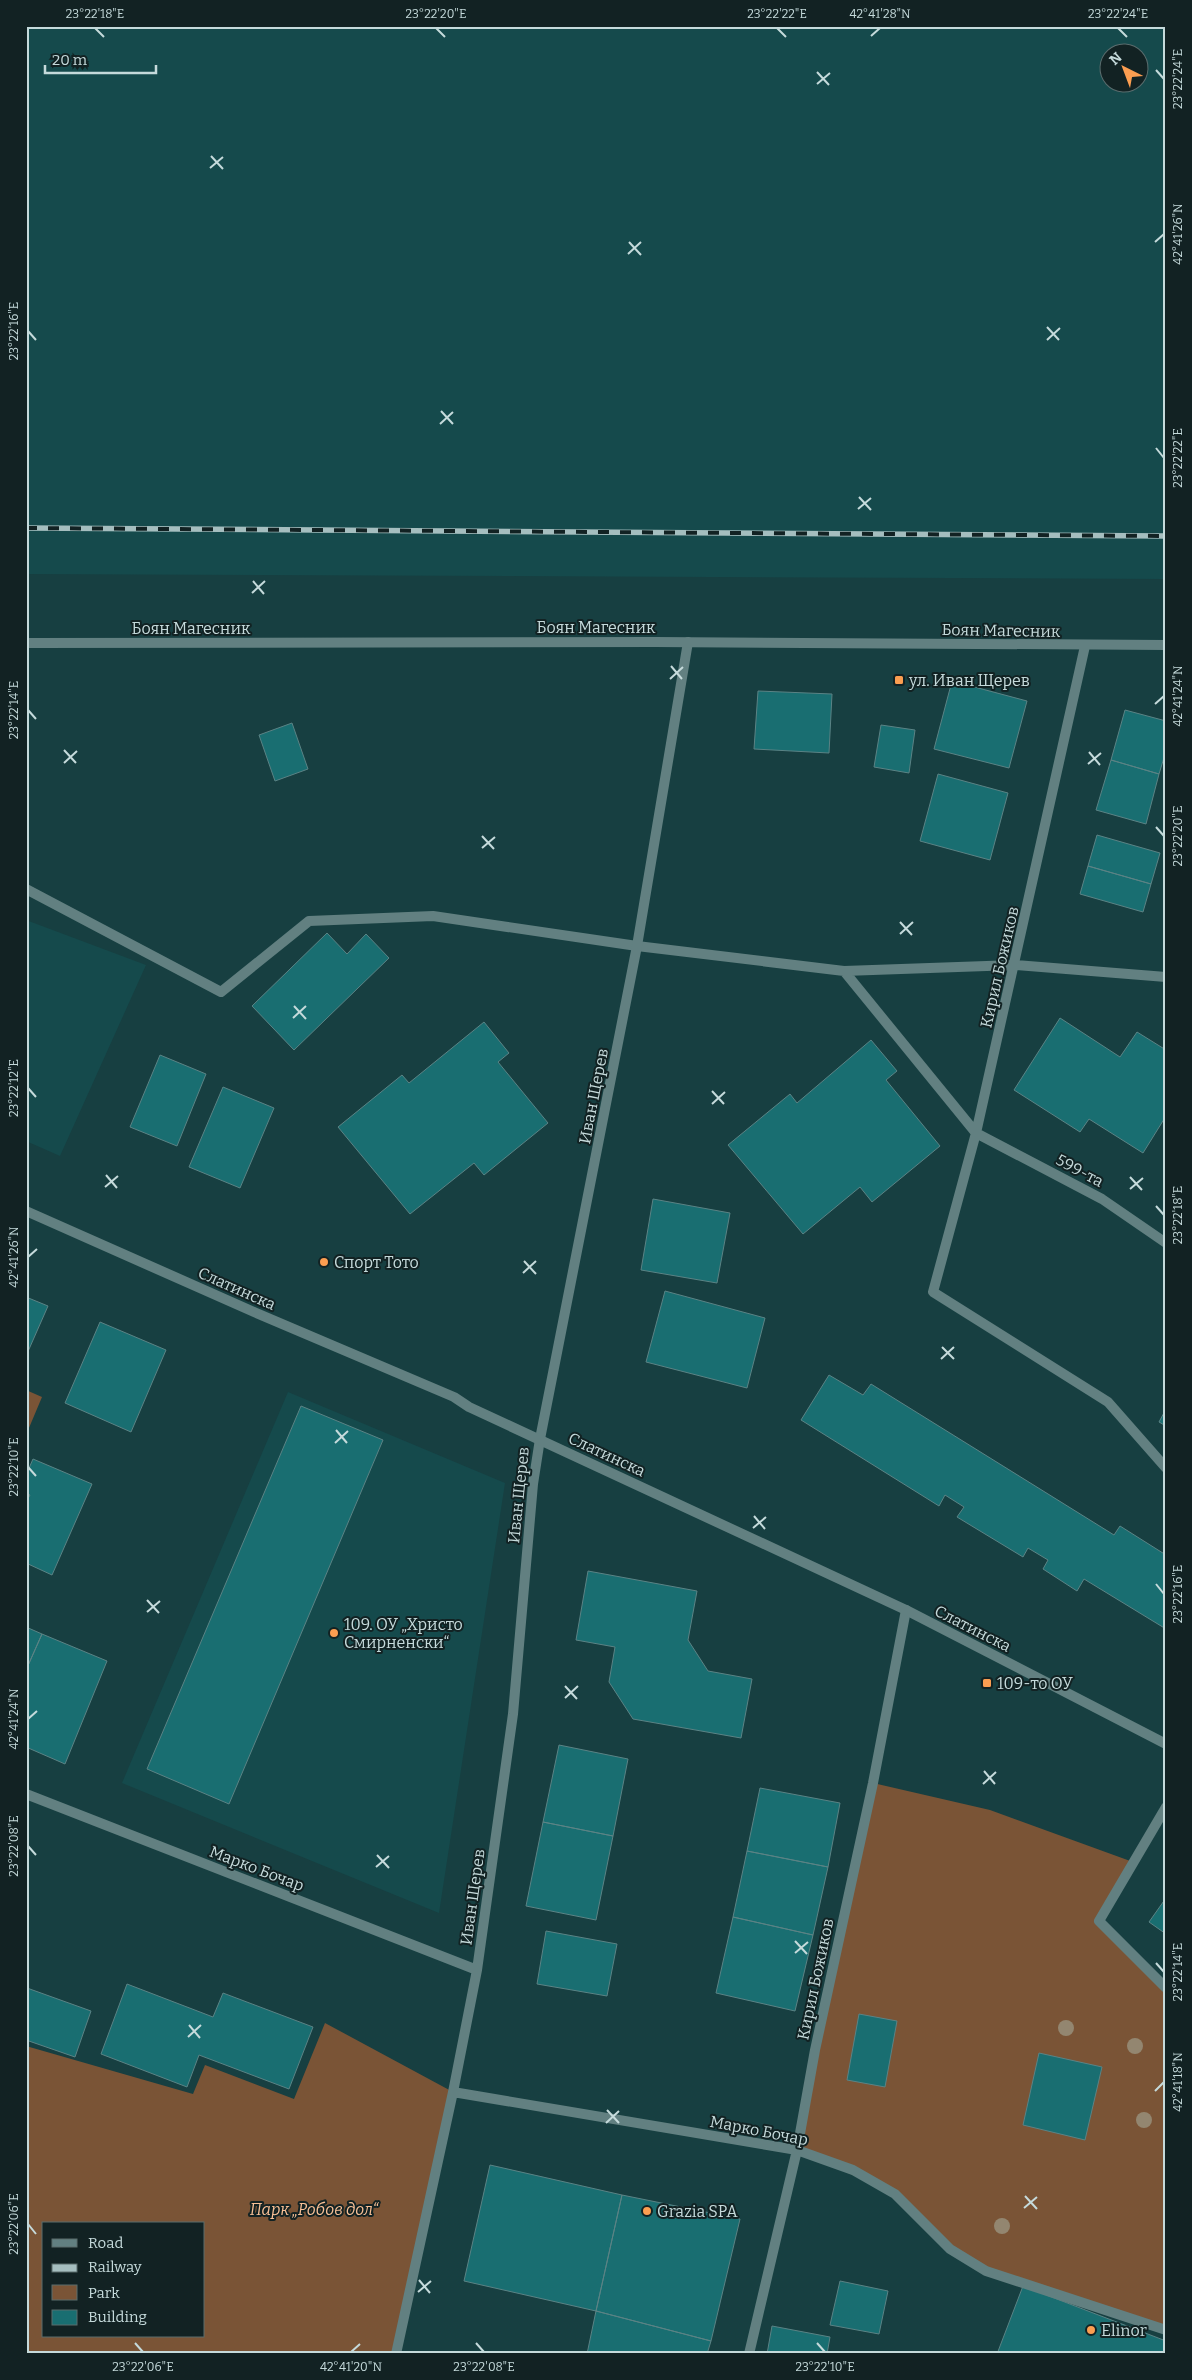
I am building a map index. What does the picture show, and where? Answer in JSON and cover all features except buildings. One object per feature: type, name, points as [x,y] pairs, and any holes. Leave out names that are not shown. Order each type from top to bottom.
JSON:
[{"type":"street","name":"Боян Магесник","points":[[26,643],[688,642],[1085,646],[1166,645]]},
{"type":"street","name":"Иван Щерев","points":[[396,2354],[453,2092],[476,1970],[513,1714],[533,1484],[540,1439],[637,946],[688,642]]},
{"type":"street","name":"Кирил Божиков","points":[[1085,646],[976,1133],[933,1292],[1108,1402],[1166,1468]]},
{"type":"street","points":[[26,889],[220,992],[309,921],[433,916],[637,946],[844,971],[1015,964],[1166,977]]},
{"type":"street","points":[[844,971],[976,1133]]},
{"type":"street","name":"599-та","points":[[976,1133],[1102,1199],[1166,1243]]},
{"type":"street","name":"Слатинска","points":[[26,1211],[254,1312],[454,1397],[469,1407],[906,1610],[1166,1744]]},
{"type":"street","name":"Кирил Божиков","points":[[749,2354],[797,2150],[816,2050],[874,1783],[906,1610]]},
{"type":"street","name":"Марко Бочар","points":[[26,1794],[476,1970]]},
{"type":"street","points":[[1166,1807],[1099,1921],[1166,1988]]},
{"type":"street","name":"Марко Бочар","points":[[453,2092],[797,2150],[853,2170],[895,2194],[950,2249],[986,2272],[1166,2330]]},
{"type":"shaded area","points":[[26,26],[1166,26],[1166,579],[26,574]]},
{"type":"shaded area","points":[[26,920],[146,965],[60,1156],[26,1141]]},
{"type":"shaded area","name":"109. ОУ „Христо Смирненски“","points":[[288,1392],[505,1483],[439,1913],[122,1783]]},
{"type":"green space","points":[[26,1390],[42,1397],[26,1435]]},
{"type":"green space","points":[[873,1783],[990,1810],[1133,1862],[1099,1921],[1166,1988],[1166,2330],[986,2271],[950,2249],[895,2194],[797,2150]]},
{"type":"green space","name":"Парк „Робов дол“","points":[[325,2023],[453,2092],[396,2354],[26,2354],[26,2046],[193,2094],[205,2065],[294,2099]]},
{"type":"railway","points":[[26,528],[1166,536]]},
{"type":"place","name":"ул. Иван Щерев","points":[[899,680]]},
{"type":"place","name":"Спорт Тото","points":[[324,1262]]},
{"type":"place","name":"109. ОУ „Христо Смирненски“","points":[[334,1633]]},
{"type":"place","name":"109-то ОУ","points":[[987,1683]]},
{"type":"place","name":"Grazia SPA","points":[[647,2211]]},
{"type":"place","name":"Elinor","points":[[1091,2330]]}]
